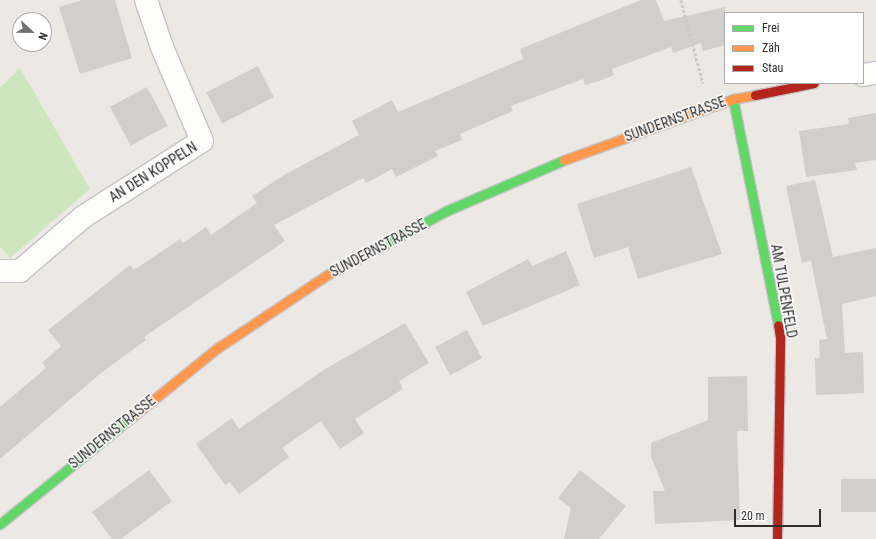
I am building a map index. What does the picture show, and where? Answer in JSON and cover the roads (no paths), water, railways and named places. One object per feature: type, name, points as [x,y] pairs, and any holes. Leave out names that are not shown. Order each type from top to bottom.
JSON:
[{"type":"street","name":"AN DEN KOPPELN","points":[[0,271],[20,272],[83,217],[202,141],[146,0]]},
{"type":"street","points":[[864,74],[876,73]]},
{"type":"street","name":"SUNDERNSTRASSE","points":[[0,524],[216,349],[327,276],[446,211],[580,153],[710,107],[733,99],[809,84]]},
{"type":"street","name":"AM TULPENFELD","points":[[733,99],[780,337],[777,539]]}]
